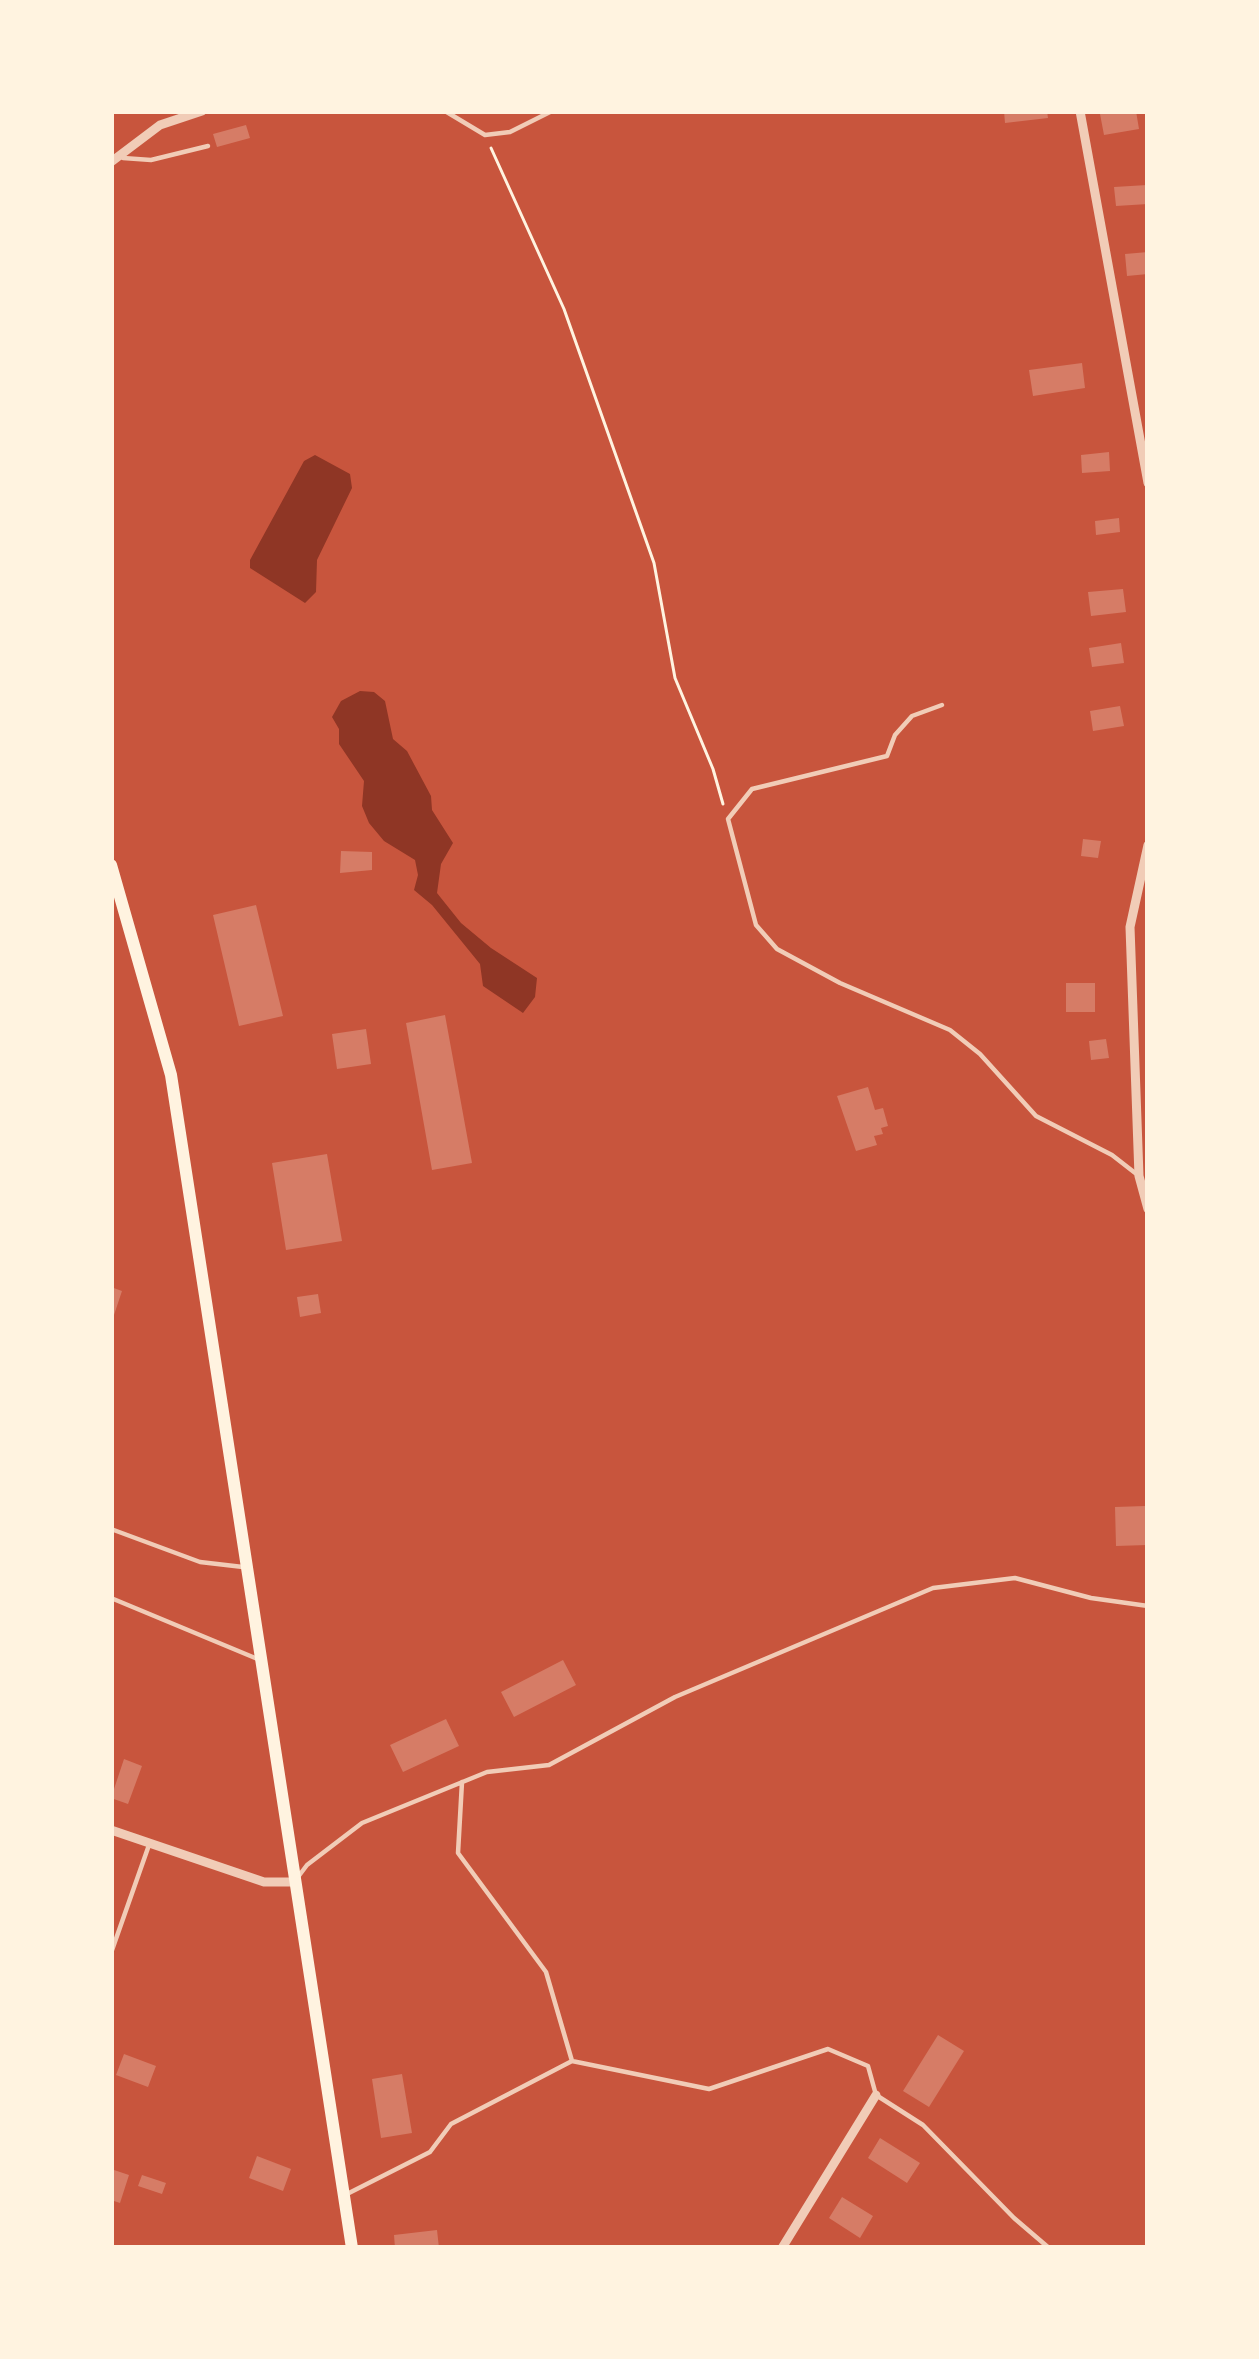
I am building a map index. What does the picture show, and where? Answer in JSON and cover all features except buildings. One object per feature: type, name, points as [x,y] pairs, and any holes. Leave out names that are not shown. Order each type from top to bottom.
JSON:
[{"type":"main road","points":[[111,865],[171,1075],[352,2248]]},
{"type":"street","points":[[150,111],[160,125]]},
{"type":"street","points":[[114,159],[160,125],[202,111]]},
{"type":"street","points":[[1080,111],[1148,483]]},
{"type":"street","points":[[1148,844],[1145,878],[1130,927],[1139,1176],[1148,1209]]},
{"type":"street","points":[[111,1830],[264,1882],[294,1882]]},
{"type":"street","points":[[782,2248],[876,2095]]},
{"type":"lane","points":[[445,111],[485,135],[511,132],[552,111]]},
{"type":"lane","points":[[114,159],[151,160],[208,146]]},
{"type":"lane","points":[[942,705],[912,716],[895,735],[887,756],[752,789],[728,819],[756,925],[776,949],[840,983],[950,1030],[980,1054],[1036,1116],[1112,1155],[1139,1176]]},
{"type":"lane","points":[[111,1529],[200,1562],[250,1568]]},
{"type":"lane","points":[[294,1882],[307,1865],[362,1823],[487,1772],[549,1765],[675,1697],[933,1588],[1015,1579],[1148,1606]]},
{"type":"lane","points":[[111,1598],[260,1660]]},
{"type":"lane","points":[[461,1782],[458,1853],[546,1972],[572,2061]]},
{"type":"lane","points":[[111,1953],[149,1845]]},
{"type":"lane","points":[[344,2196],[430,2152],[451,2124],[572,2061],[709,2089],[828,2049],[868,2066],[876,2095],[922,2125],[1049,2248]]},
{"type":"path","points":[[485,135],[564,309],[647,543],[675,678],[728,819]]},
{"type":"shaded area","points":[[315,455],[350,474],[352,488],[317,560],[316,592],[305,603],[250,568],[250,560],[304,461]]},
{"type":"shaded area","points":[[360,691],[374,692],[385,701],[393,739],[407,751],[431,796],[432,810],[453,843],[441,864],[437,893],[461,923],[537,978],[535,997],[523,1013],[483,986],[480,964],[414,890],[415,860],[384,841],[369,823],[362,806],[364,781],[339,744],[339,729],[332,717],[341,701]]}]
